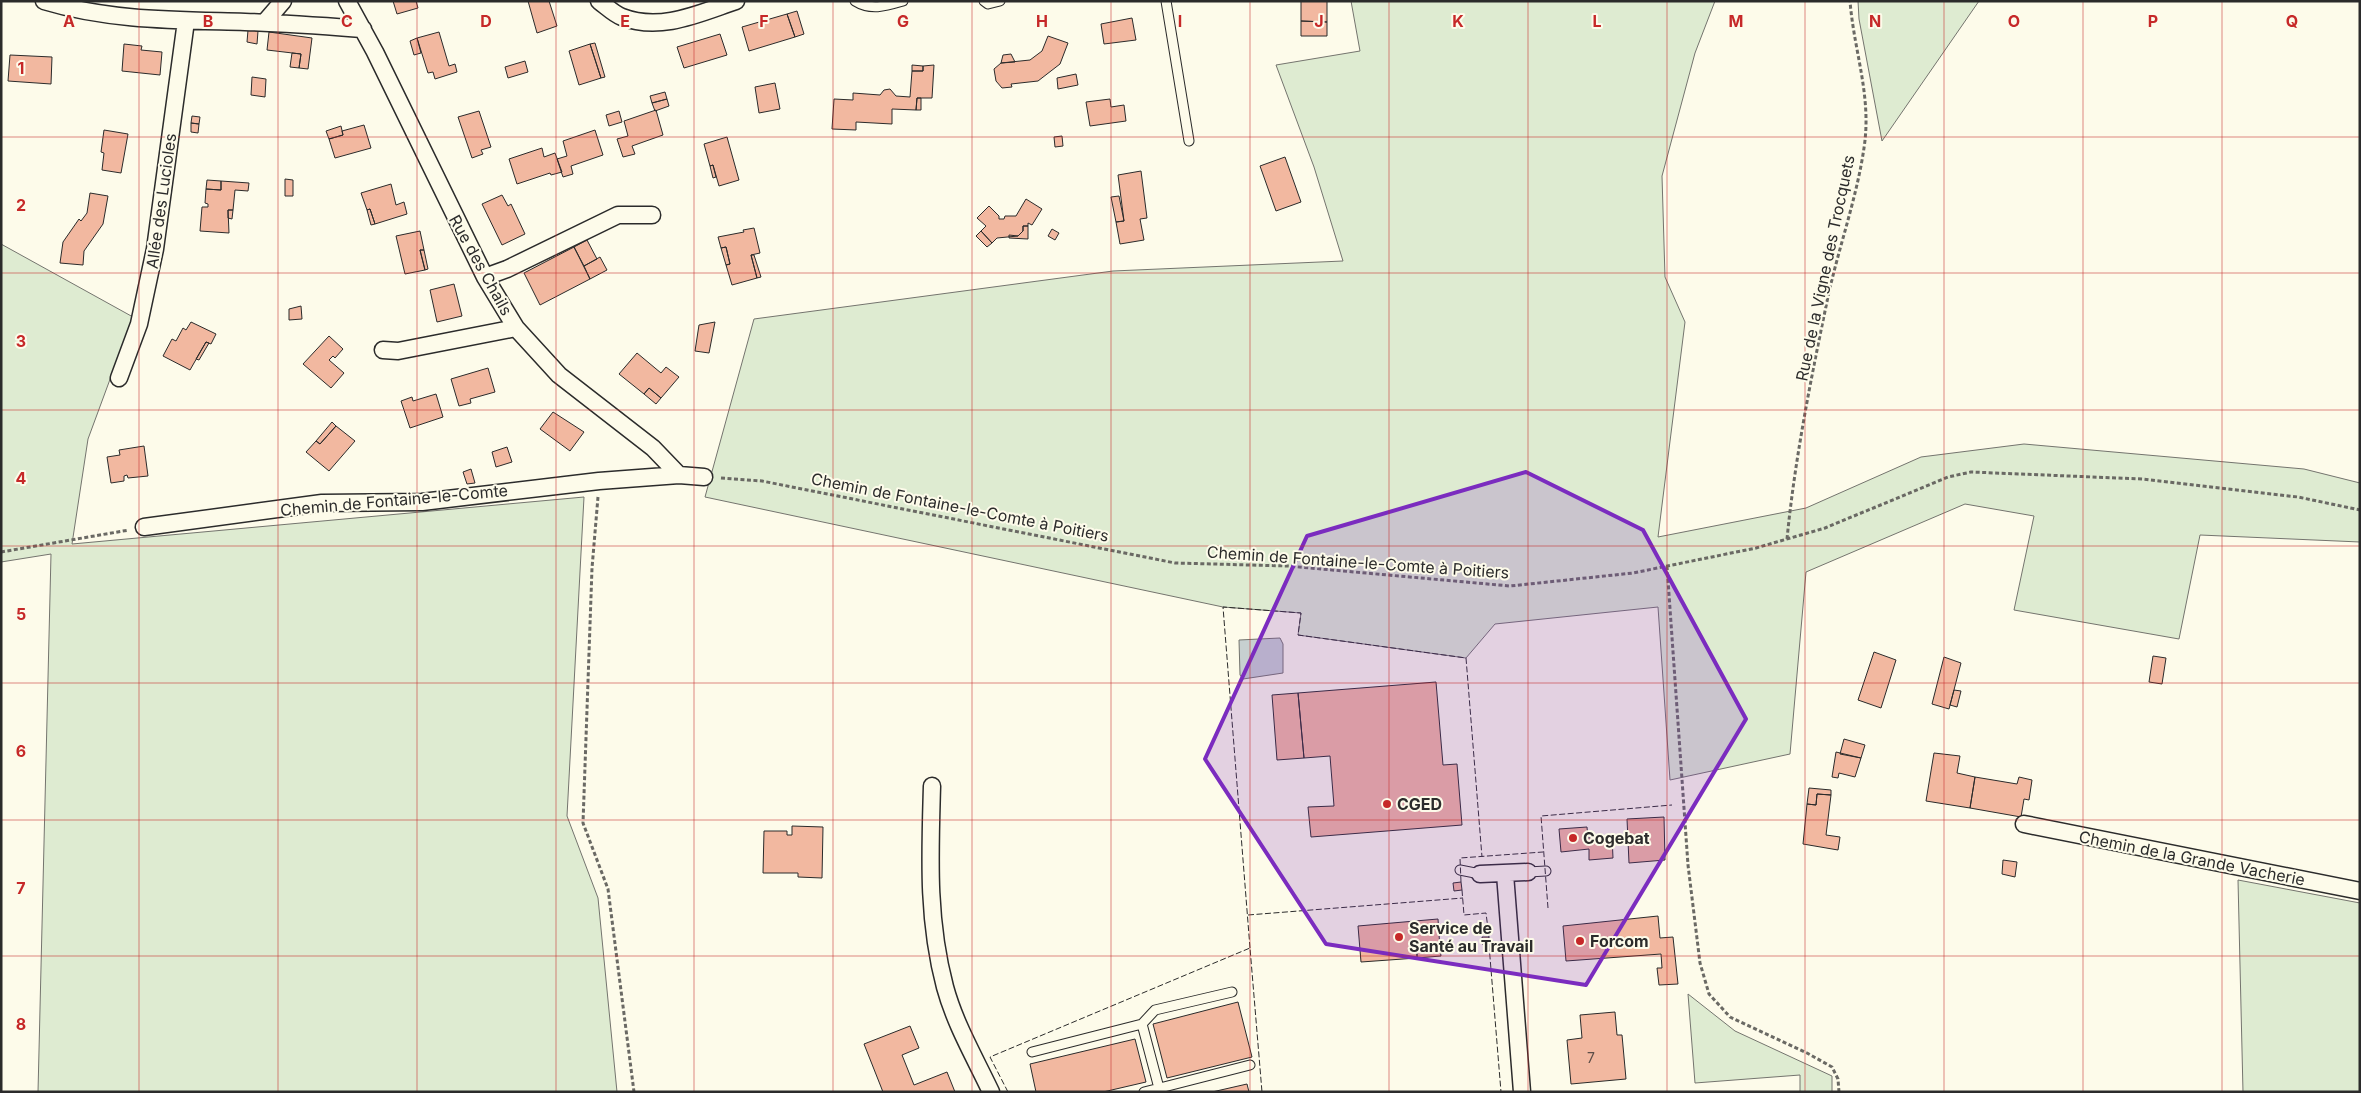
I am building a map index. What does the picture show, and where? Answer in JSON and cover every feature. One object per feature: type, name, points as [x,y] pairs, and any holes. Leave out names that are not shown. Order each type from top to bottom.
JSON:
[{"type":"street","points":[[44,1],[72,10],[151,20],[265,22],[363,29]]},
{"type":"street","points":[[265,22],[283,1]]},
{"type":"street","points":[[599,1],[621,16],[649,22],[676,21],[736,1]]},
{"type":"street","name":"Rue des Chails","points":[[348,3],[363,29],[485,277],[516,328],[560,376],[653,448],[679,475]]},
{"type":"street","name":"Allée des Lucioles","points":[[119,378],[139,324],[155,249],[186,21]]},
{"type":"street","points":[[485,277],[507,269],[618,215],[652,215]]},
{"type":"street","points":[[383,350],[398,351],[516,328]]},
{"type":"street","name":"Chemin de Fontaine-le-Comte","points":[[144,528],[322,503],[422,502],[599,481],[679,475],[704,477]]},
{"type":"street","points":[[932,786],[929,872],[930,908],[936,946],[945,988],[961,1031],[991,1092]]},
{"type":"street","name":"Chemin de la Grande Vacherie","points":[[2024,824],[2360,891]]},
{"type":"street","points":[[1480,874],[1528,872]]},
{"type":"street","points":[[1505,874],[1522,1092]]},
{"type":"lane","points":[[855,1],[864,7],[882,7],[904,1]]},
{"type":"lane","points":[[984,1],[988,4],[1000,1]]},
{"type":"lane","points":[[1166,1],[1189,141]]},
{"type":"lane","points":[[1460,870],[1480,874]]},
{"type":"lane","points":[[1528,872],[1546,871]]},
{"type":"lane","points":[[1032,1052],[1142,1024],[1155,1010],[1232,992]]},
{"type":"lane","points":[[1142,1024],[1160,1090]]},
{"type":"lane","points":[[1144,1092],[1160,1090],[1250,1065]]},
{"type":"path","name":"Rue de la Vigne des Trocquets","points":[[1787,539],[1792,489],[1829,293],[1864,148],[1867,100],[1850,1]]},
{"type":"path","name":"Chemin de Fontaine-le-Comte à Poitiers","points":[[704,477],[762,481],[1175,563],[1288,566],[1510,586],[1633,573],[1756,548],[1825,528],[1948,477],[1971,472],[2142,479],[2298,497],[2360,510]]},
{"type":"path","points":[[599,481],[592,568],[583,823],[608,889],[634,1092]]},
{"type":"path","points":[[1,552],[144,528]]},
{"type":"path","points":[[1667,566],[1688,865],[1700,963],[1709,994],[1730,1016],[1832,1067],[1838,1079],[1839,1092]]},
{"type":"highlighted area","points":[[1526,472],[1643,530],[1746,719],[1586,985],[1326,944],[1205,759],[1307,536]]},
{"type":"green space","points":[[1351,1],[1715,1],[1695,53],[1662,176],[1665,277],[1685,322],[1658,537],[1806,508],[1921,457],[2024,444],[2304,469],[2360,483],[2360,542],[2200,535],[2179,639],[2014,610],[2034,516],[1965,504],[1806,572],[1790,754],[1670,780],[1658,607],[1495,624],[1466,658],[1298,635],[1301,613],[1223,607],[705,497],[754,319],[1113,271],[1343,261],[1314,167],[1276,65],[1360,51]]},
{"type":"green space","points":[[1858,1],[1979,1],[1882,141],[1859,19]]},
{"type":"green space","points":[[1,244],[133,317],[88,439],[72,544],[584,497],[567,816],[598,898],[617,1092],[38,1092],[51,554],[1,562]]},
{"type":"green space","points":[[2238,880],[2360,903],[2360,1092],[2243,1092]]},
{"type":"green space","points":[[1688,994],[1735,1031],[1832,1076],[1832,1092],[1800,1092],[1800,1075],[1695,1083]]},
{"type":"shaded area","points":[[1280,638],[1283,644],[1283,673],[1243,679],[1240,675],[1239,640]]},
{"type":"building","points":[[393,1],[416,1],[418,8],[397,14]]},
{"type":"building","points":[[528,1],[549,1],[557,26],[537,33]]},
{"type":"building","points":[[1301,1],[1327,1],[1327,22],[1301,21]]},
{"type":"building","points":[[797,11],[804,34],[795,37],[787,14]]},
{"type":"building","points":[[787,14],[795,37],[749,51],[742,27]]},
{"type":"building","points":[[1132,18],[1136,40],[1104,44],[1101,24]]},
{"type":"building","points":[[1301,21],[1327,22],[1327,36],[1301,36]]},
{"type":"building","points":[[248,30],[258,31],[257,44],[247,42]]},
{"type":"building","points":[[269,32],[312,38],[308,69],[299,68],[301,54],[267,50]]},
{"type":"building","points":[[439,32],[449,66],[455,64],[457,72],[435,79],[433,72],[428,73],[417,38]]},
{"type":"building","points":[[720,34],[727,55],[684,68],[677,47]]},
{"type":"building","points":[[1048,36],[1068,43],[1060,64],[1038,81],[1011,84],[1012,87],[1002,88],[996,81],[994,69],[1001,63],[1030,60],[1042,51]]},
{"type":"building","points":[[417,38],[421,53],[414,55],[410,41]]},
{"type":"building","points":[[595,43],[605,77],[601,78],[590,44]]},
{"type":"building","points":[[124,44],[142,46],[141,50],[162,52],[160,75],[122,71]]},
{"type":"building","points":[[590,44],[601,78],[579,85],[569,51]]},
{"type":"building","points":[[292,53],[301,54],[299,68],[290,67]]},
{"type":"building","points":[[1011,54],[1015,62],[1001,63],[1003,55]]},
{"type":"building","points":[[10,55],[52,57],[51,84],[8,81]]},
{"type":"building","points":[[525,61],[528,72],[508,78],[505,67]]},
{"type":"building","points":[[912,65],[923,66],[923,71],[912,71]]},
{"type":"building","points":[[934,65],[932,98],[917,98],[916,110],[892,109],[892,124],[856,122],[856,130],[832,129],[834,99],[853,100],[853,93],[880,95],[884,90],[890,89],[896,96],[910,97],[912,71],[923,71],[923,66]]},
{"type":"building","points":[[1076,74],[1078,85],[1058,89],[1057,78]]},
{"type":"building","points":[[252,77],[266,79],[265,97],[251,95]]},
{"type":"building","points":[[775,83],[780,109],[759,113],[755,87]]},
{"type":"building","points":[[665,92],[667,99],[652,103],[650,96]]},
{"type":"building","points":[[917,98],[921,98],[921,110],[916,110]]},
{"type":"building","points":[[667,99],[669,106],[655,111],[652,103]]},
{"type":"building","points":[[1110,99],[1111,107],[1124,105],[1126,121],[1090,126],[1086,102]]},
{"type":"building","points":[[656,110],[663,135],[632,146],[635,154],[623,157],[617,139],[628,136],[624,121]]},
{"type":"building","points":[[479,111],[491,147],[481,150],[483,154],[472,158],[458,117]]},
{"type":"building","points":[[619,111],[622,122],[609,126],[606,115]]},
{"type":"building","points":[[192,116],[200,117],[199,124],[191,123]]},
{"type":"building","points":[[191,123],[199,124],[198,133],[191,132]]},
{"type":"building","points":[[364,125],[371,148],[335,158],[329,139],[343,135],[342,131]]},
{"type":"building","points":[[341,126],[343,135],[329,139],[326,131]]},
{"type":"building","points":[[104,130],[128,134],[121,173],[102,170],[104,153],[101,152]]},
{"type":"building","points":[[595,130],[603,155],[571,166],[573,174],[563,177],[557,159],[567,156],[563,141]]},
{"type":"building","points":[[1062,136],[1063,146],[1055,147],[1054,137]]},
{"type":"building","points":[[727,137],[739,180],[719,186],[713,165],[710,166],[704,144]]},
{"type":"building","points":[[542,148],[544,157],[555,153],[562,172],[551,175],[550,173],[517,184],[509,159]]},
{"type":"building","points":[[1285,157],[1301,202],[1276,211],[1260,166]]},
{"type":"building","points":[[713,165],[716,177],[713,178],[710,166]]},
{"type":"building","points":[[1141,171],[1147,218],[1140,219],[1144,240],[1120,244],[1116,222],[1124,221],[1118,175]]},
{"type":"building","points":[[285,179],[293,180],[293,196],[285,196]]},
{"type":"building","points":[[207,180],[221,181],[221,190],[206,189]]},
{"type":"building","points":[[221,181],[249,183],[248,191],[235,190],[233,210],[228,210],[229,233],[200,231],[202,207],[208,207],[208,204],[205,203],[206,189],[221,190]]},
{"type":"building","points":[[391,184],[396,205],[404,202],[407,214],[375,224],[370,209],[367,210],[361,193]]},
{"type":"building","points":[[90,193],[108,196],[103,224],[84,251],[83,265],[60,263],[63,242],[79,219],[81,221],[87,213]]},
{"type":"building","points":[[502,195],[508,206],[511,204],[525,234],[502,245],[482,204]]},
{"type":"building","points":[[1119,196],[1124,221],[1116,222],[1111,197]]},
{"type":"building","points":[[1026,199],[1042,209],[1032,225],[1028,223],[1028,226],[1023,226],[1023,231],[1018,236],[997,238],[992,243],[981,231],[986,226],[977,218],[989,206],[999,216],[999,219],[1004,219],[1005,216],[1016,216]]},
{"type":"building","points":[[370,209],[375,224],[371,225],[367,210]]},
{"type":"building","points":[[228,210],[233,210],[232,219],[228,218]]},
{"type":"building","points":[[1023,226],[1028,226],[1028,239],[1009,238],[1009,235],[1018,236],[1023,231]]},
{"type":"building","points":[[754,228],[760,253],[751,255],[757,278],[732,285],[726,265],[730,264],[726,247],[721,248],[718,237]]},
{"type":"building","points":[[1052,229],[1059,233],[1055,240],[1048,236]]},
{"type":"building","points":[[420,231],[424,250],[420,250],[425,270],[405,274],[396,236]]},
{"type":"building","points":[[981,231],[992,243],[987,247],[976,236]]},
{"type":"building","points":[[587,240],[597,259],[584,266],[574,247]]},
{"type":"building","points":[[574,247],[590,279],[540,305],[524,273]]},
{"type":"building","points":[[726,247],[730,264],[726,265],[721,248]]},
{"type":"building","points":[[420,250],[424,250],[428,269],[425,270]]},
{"type":"building","points":[[751,255],[754,255],[761,277],[757,278]]},
{"type":"building","points":[[600,257],[607,270],[590,279],[584,266]]},
{"type":"building","points":[[454,284],[462,316],[437,322],[430,290]]},
{"type":"building","points":[[301,306],[302,319],[289,320],[289,309]]},
{"type":"building","points":[[191,322],[216,334],[211,344],[206,342],[190,370],[163,356],[172,339],[176,341],[183,328],[186,330]]},
{"type":"building","points":[[715,322],[709,353],[695,351],[699,325]]},
{"type":"building","points":[[329,336],[343,349],[335,358],[333,356],[329,360],[344,373],[331,388],[303,364]]},
{"type":"building","points":[[206,342],[209,343],[199,360],[196,359]]},
{"type":"building","points":[[637,353],[661,373],[666,367],[679,377],[661,398],[649,388],[644,394],[619,374]]},
{"type":"building","points":[[488,368],[495,392],[470,399],[471,403],[459,406],[451,379]]},
{"type":"building","points":[[649,388],[661,398],[656,404],[644,394]]},
{"type":"building","points":[[436,394],[443,417],[410,428],[401,401],[412,397],[413,401]]},
{"type":"building","points":[[553,412],[584,432],[570,451],[540,429]]},
{"type":"building","points":[[332,422],[336,426],[320,444],[316,441]]},
{"type":"building","points":[[336,426],[355,441],[329,471],[306,452],[316,441],[320,444]]},
{"type":"building","points":[[144,446],[148,476],[128,478],[127,475],[124,476],[124,481],[111,483],[107,457],[120,455],[119,450]]},
{"type":"building","points":[[507,447],[512,462],[496,467],[492,452]]},
{"type":"building","points":[[471,469],[475,483],[467,484],[463,472]]},
{"type":"building","points":[[1874,652],[1896,660],[1881,708],[1858,700]]},
{"type":"building","points":[[2153,656],[2166,658],[2162,684],[2149,682]]},
{"type":"building","points":[[1944,657],[1961,663],[1949,709],[1932,704]]},
{"type":"building","points":[[1436,682],[1443,765],[1457,764],[1462,825],[1311,837],[1308,807],[1334,806],[1330,756],[1304,758],[1298,693]]},
{"type":"building","points":[[1954,690],[1961,691],[1957,707],[1950,705]]},
{"type":"building","points":[[1298,693],[1304,758],[1277,760],[1272,695]]},
{"type":"building","points":[[1844,739],[1865,745],[1861,758],[1840,754]]},
{"type":"building","points":[[1836,752],[1861,758],[1855,777],[1839,773],[1838,778],[1832,777]]},
{"type":"building","points":[[1934,753],[1960,756],[1957,773],[1975,777],[1970,808],[1926,801]]},
{"type":"building","points":[[1975,777],[2017,784],[2019,777],[2032,780],[2029,800],[2024,799],[2021,817],[1970,808]]},
{"type":"building","points":[[1809,788],[1831,790],[1831,795],[1817,794],[1816,805],[1807,804]]},
{"type":"building","points":[[1817,794],[1831,795],[1826,835],[1840,837],[1838,850],[1803,844],[1807,804],[1816,805]]},
{"type":"building","points":[[1664,817],[1665,860],[1629,863],[1627,819]]},
{"type":"building","points":[[792,826],[823,827],[822,878],[798,877],[798,873],[763,873],[764,831],[787,831],[787,835],[792,835]]},
{"type":"building","points":[[1587,827],[1588,838],[1612,836],[1613,858],[1589,860],[1589,849],[1561,852],[1559,829]]},
{"type":"building","points":[[2003,860],[2017,862],[2015,877],[2002,874]]},
{"type":"building","points":[[1461,882],[1462,890],[1454,891],[1453,883]]},
{"type":"building","points":[[1658,916],[1660,938],[1673,937],[1678,984],[1659,985],[1657,968],[1662,968],[1661,954],[1566,961],[1563,926]]},
{"type":"building","name":"Service de Santé au Travail","points":[[1438,919],[1440,949],[1417,951],[1417,958],[1361,962],[1358,926]]},
{"type":"building","points":[[1482,937],[1489,937],[1489,945],[1483,945]]},
{"type":"building","points":[[1440,949],[1441,956],[1417,958],[1417,951]]},
{"type":"building","points":[[1238,1002],[1252,1057],[1167,1078],[1153,1024]]},
{"type":"building","points":[[1615,1012],[1617,1035],[1622,1035],[1626,1079],[1571,1084],[1567,1040],[1582,1038],[1580,1015]]},
{"type":"building","points":[[910,1026],[919,1048],[902,1055],[914,1085],[947,1072],[955,1092],[883,1092],[864,1044]]},
{"type":"building","points":[[1135,1039],[1146,1082],[1103,1092],[1036,1092],[1030,1064]]},
{"type":"building","points":[[1247,1084],[1249,1092],[1212,1092]]},
{"type":"fence","points":[[1250,948],[1223,607],[1301,613],[1298,635],[1466,658],[1482,857]]},
{"type":"fence","points":[[1548,908],[1541,816],[1672,805]]},
{"type":"fence","points":[[1461,882],[1460,858],[1543,852]]},
{"type":"fence","points":[[1462,890],[1464,915],[1486,913],[1489,937]]},
{"type":"fence","points":[[1248,915],[1463,898]]},
{"type":"fence","points":[[1489,945],[1501,1092]]},
{"type":"fence","points":[[1008,1092],[990,1057],[1250,948],[1262,1092]]},
{"type":"place","name":"CGED","points":[[1387,804]]},
{"type":"place","name":"Cogebat","points":[[1573,838]]},
{"type":"place","name":"Service de Santé au Travail","points":[[1399,937]]},
{"type":"place","name":"Forcom","points":[[1580,941]]}]
